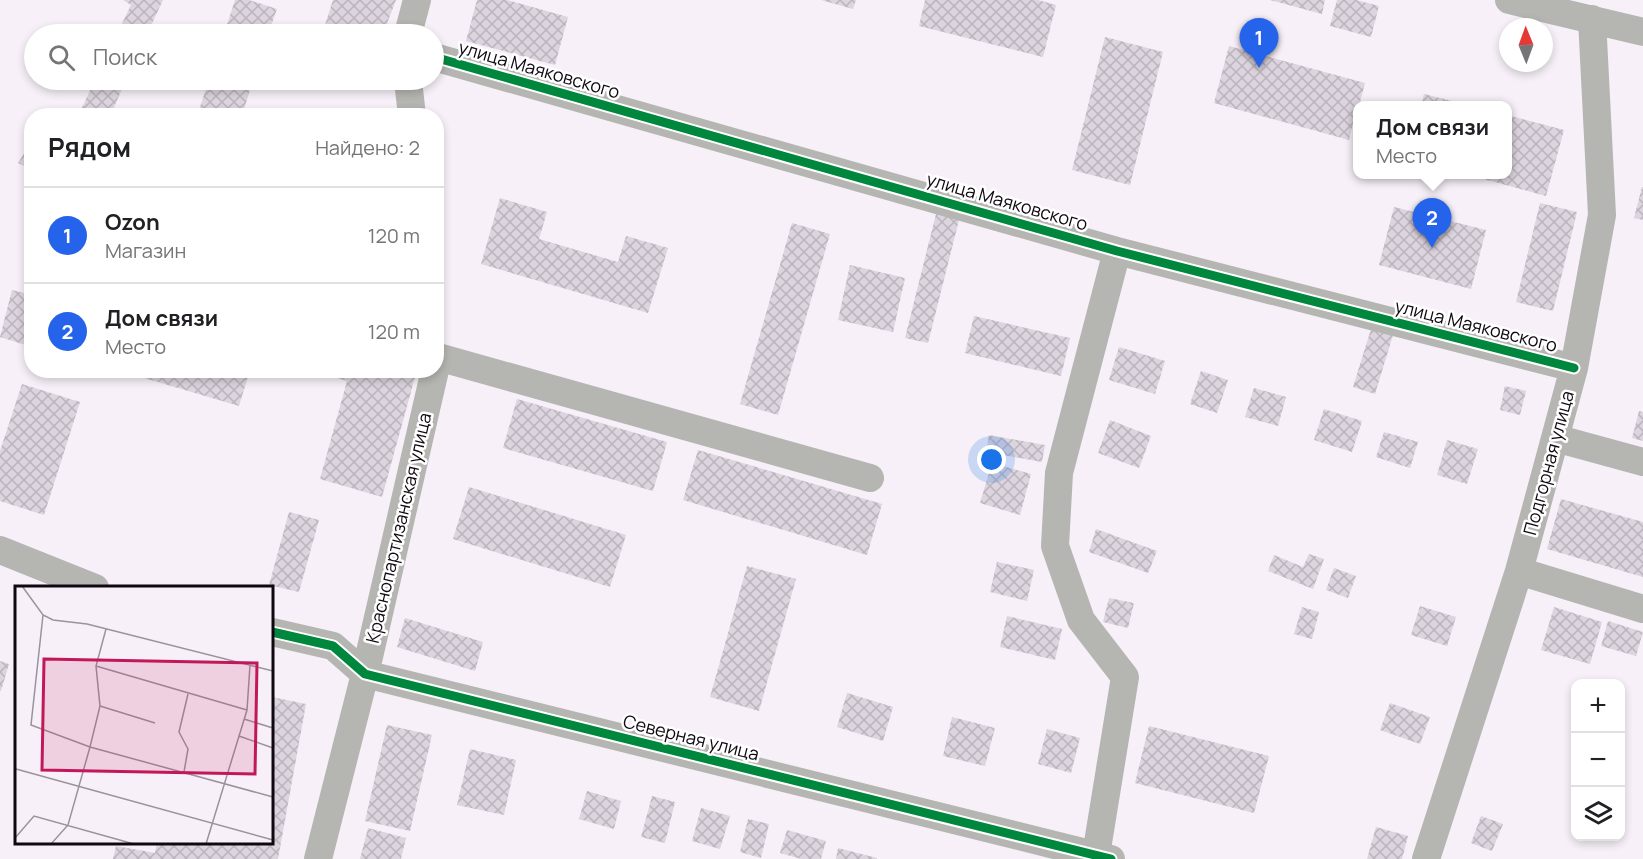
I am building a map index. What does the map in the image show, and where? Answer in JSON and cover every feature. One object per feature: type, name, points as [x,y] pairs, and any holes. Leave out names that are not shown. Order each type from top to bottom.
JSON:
[{"type":"street","points":[[411,24],[417,0]]},
{"type":"street","points":[[1509,0],[1643,32]]},
{"type":"street","name":"Подгорная улица","points":[[1426,859],[1519,571],[1574,368],[1602,214],[1592,19]]},
{"type":"street","name":"улица Маяковского","points":[[444,60],[1117,250],[1574,368]]},
{"type":"street","points":[[409,90],[411,108]]},
{"type":"street","points":[[1104,857],[1125,677],[1081,620],[1055,546],[1059,473],[1117,250]]},
{"type":"street","points":[[444,360],[870,478]]},
{"type":"street","name":"Краснопартизанская улица","points":[[318,859],[365,674],[432,378]]},
{"type":"street","points":[[1555,438],[1643,462]]},
{"type":"street","points":[[0,550],[90,586]]},
{"type":"street","points":[[1519,571],[1643,609]]},
{"type":"street","name":"Северная улица","points":[[273,632],[333,646],[365,674],[1104,857]]},
{"type":"building","points":[[123,0],[163,0],[152,24],[122,24],[131,5]]},
{"type":"building","points":[[235,0],[249,0],[277,9],[272,24],[227,24]]},
{"type":"building","points":[[333,0],[396,0],[387,24],[325,24]]},
{"type":"building","points":[[477,0],[507,0],[568,17],[555,65],[466,41]]},
{"type":"building","points":[[821,0],[856,0],[853,9]]},
{"type":"building","points":[[925,0],[1038,0],[1056,5],[1043,57],[919,26]]},
{"type":"building","points":[[1270,0],[1325,0],[1322,14]]},
{"type":"building","points":[[1337,0],[1356,0],[1379,6],[1371,37],[1330,26]]},
{"type":"building","points":[[1105,37],[1163,52],[1130,185],[1072,170]]},
{"type":"building","points":[[1229,46],[1365,83],[1360,101],[1353,101],[1353,123],[1349,140],[1214,103]]},
{"type":"building","points":[[90,90],[122,90],[114,108],[82,108]]},
{"type":"building","points":[[206,90],[250,90],[244,108],[200,108]]},
{"type":"building","points":[[1424,94],[1452,101],[1422,101]]},
{"type":"building","points":[[1512,116],[1564,130],[1546,196],[1484,179],[1512,179]]},
{"type":"building","points":[[24,154],[24,166],[18,163]]},
{"type":"building","points":[[1643,187],[1643,220],[1634,218]]},
{"type":"building","points":[[500,198],[547,212],[539,239],[618,262],[626,236],[668,248],[648,313],[481,264]]},
{"type":"building","points":[[1540,203],[1577,212],[1553,311],[1516,302]]},
{"type":"building","points":[[1394,207],[1486,230],[1471,289],[1379,265]]},
{"type":"building","points":[[937,210],[960,216],[928,343],[905,338]]},
{"type":"building","points":[[792,223],[830,234],[778,415],[740,404]]},
{"type":"building","points":[[850,265],[905,278],[893,332],[838,320]]},
{"type":"building","points":[[12,290],[24,293],[24,344],[0,337]]},
{"type":"building","points":[[974,316],[1070,338],[1061,376],[965,353]]},
{"type":"building","points":[[1371,329],[1393,335],[1375,394],[1353,387]]},
{"type":"building","points":[[1119,347],[1165,361],[1155,394],[1109,380]]},
{"type":"building","points":[[1201,371],[1228,380],[1217,413],[1190,404]]},
{"type":"building","points":[[144,378],[248,378],[239,406]]},
{"type":"building","points":[[337,378],[415,378],[382,497],[320,479],[347,381]]},
{"type":"building","points":[[22,384],[80,402],[44,515],[0,501],[0,451]]},
{"type":"building","points":[[1505,386],[1526,391],[1520,415],[1500,410]]},
{"type":"building","points":[[1254,388],[1286,397],[1278,426],[1245,417]]},
{"type":"building","points":[[517,399],[667,442],[653,491],[503,448]]},
{"type":"building","points":[[1324,409],[1362,421],[1352,452],[1314,440]]},
{"type":"building","points":[[1639,411],[1643,412],[1643,441],[1632,438]]},
{"type":"building","points":[[1110,420],[1151,436],[1139,468],[1098,453]]},
{"type":"building","points":[[1384,432],[1418,442],[1410,468],[1376,457]]},
{"type":"building","points":[[989,435],[1045,445],[1042,462],[986,452]]},
{"type":"building","points":[[1447,440],[1478,449],[1467,484],[1437,475]]},
{"type":"building","points":[[698,450],[882,504],[867,555],[683,500]]},
{"type":"building","points":[[992,463],[1031,474],[1020,515],[980,503]]},
{"type":"building","points":[[469,487],[626,535],[610,587],[453,539]]},
{"type":"building","points":[[1561,499],[1643,522],[1643,577],[1547,549]]},
{"type":"building","points":[[289,512],[319,520],[299,592],[269,585]]},
{"type":"building","points":[[1096,529],[1157,551],[1148,573],[1089,552]]},
{"type":"building","points":[[1309,554],[1324,559],[1313,589],[1268,571],[1274,555],[1303,567]]},
{"type":"building","points":[[997,562],[1034,570],[1027,601],[990,592]]},
{"type":"building","points":[[747,566],[796,579],[759,711],[710,697]]},
{"type":"building","points":[[1334,568],[1356,576],[1348,598],[1326,590]]},
{"type":"building","points":[[1109,598],[1134,603],[1128,628],[1103,622]]},
{"type":"building","points":[[1420,606],[1456,617],[1447,646],[1411,635]]},
{"type":"building","points":[[1302,607],[1319,612],[1312,639],[1294,634]]},
{"type":"building","points":[[1554,607],[1602,622],[1590,664],[1541,650]]},
{"type":"building","points":[[1007,616],[1062,629],[1055,660],[1000,647]]},
{"type":"building","points":[[405,618],[483,642],[475,671],[397,647]]},
{"type":"building","points":[[1608,621],[1643,632],[1636,656],[1601,646]]},
{"type":"building","points":[[0,661],[9,664],[1,691],[0,691]]},
{"type":"building","points":[[847,693],[893,707],[883,741],[837,727]]},
{"type":"building","points":[[273,697],[306,704],[278,859],[113,859],[116,846],[155,853],[157,844],[273,844]]},
{"type":"building","points":[[1390,703],[1430,717],[1420,744],[1380,730]]},
{"type":"building","points":[[952,717],[995,728],[985,766],[943,756]]},
{"type":"building","points":[[387,725],[432,735],[410,831],[365,821]]},
{"type":"building","points":[[1149,726],[1269,756],[1254,813],[1135,783]]},
{"type":"building","points":[[1047,729],[1080,738],[1071,773],[1038,764]]},
{"type":"building","points":[[470,749],[516,760],[504,815],[457,805]]},
{"type":"building","points":[[587,791],[621,801],[614,829],[579,819]]},
{"type":"building","points":[[652,796],[675,802],[665,843],[641,837]]},
{"type":"building","points":[[701,808],[730,816],[720,849],[692,841]]},
{"type":"building","points":[[1481,816],[1503,824],[1492,851],[1471,843]]},
{"type":"building","points":[[748,819],[769,824],[761,858],[740,852]]},
{"type":"building","points":[[1376,827],[1408,836],[1402,859],[1367,859]]},
{"type":"building","points":[[368,828],[406,838],[401,859],[360,859]]},
{"type":"building","points":[[787,830],[826,841],[821,859],[801,859],[780,853]]},
{"type":"building","points":[[838,848],[877,858],[877,859],[836,859]]},
{"type":"cycle path","points":[[444,60],[1117,251],[1574,368]]},
{"type":"cycle path","points":[[273,632],[333,646],[365,674],[1111,859]]},
{"type":"place","name":"Ozon","points":[[1259,68]]},
{"type":"place","name":"Дом связи","points":[[1432,248]]}]
